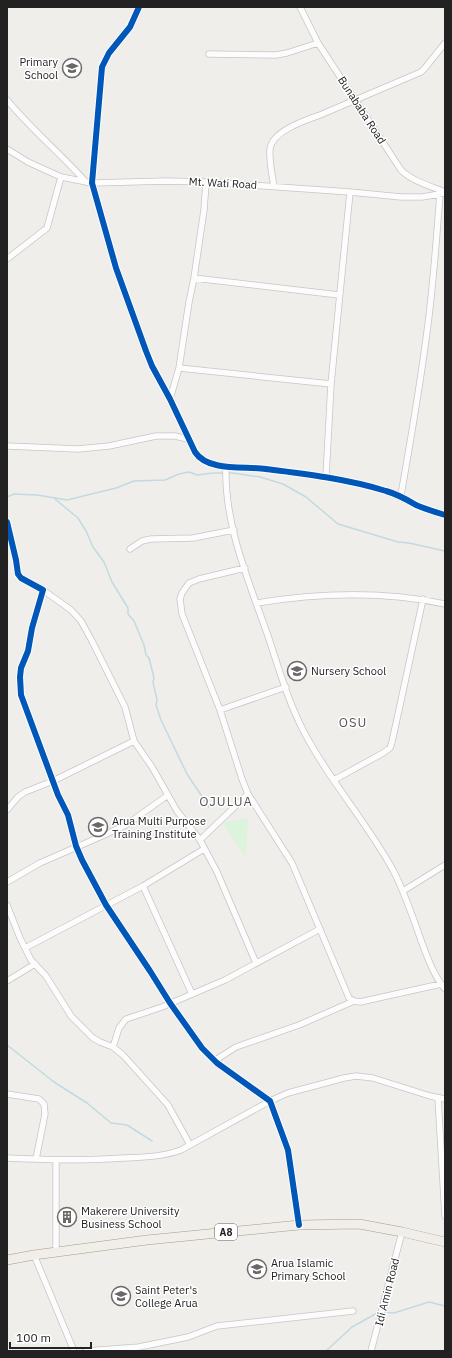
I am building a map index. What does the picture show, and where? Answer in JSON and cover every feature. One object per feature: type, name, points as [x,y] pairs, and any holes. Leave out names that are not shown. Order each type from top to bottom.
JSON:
[{"type":"main road","name":"A8","points":[[7,1260],[34,1254],[147,1240],[299,1225],[359,1224],[445,1242]]},
{"type":"street","points":[[139,7],[130,26],[109,53],[102,67],[89,182],[116,268],[152,366],[198,457],[210,464],[226,467],[264,469],[326,477],[372,487],[401,495],[417,505],[445,515]]},
{"type":"street","name":"Bunababa Road","points":[[300,7],[318,43],[401,170],[406,175],[443,193]]},
{"type":"street","points":[[274,186],[270,148],[277,138],[294,125],[421,72],[445,42]]},
{"type":"street","points":[[209,54],[276,55],[318,43]]},
{"type":"street","points":[[7,100],[18,114],[89,182]]},
{"type":"street","name":"Mt. Wati Road","points":[[7,149],[28,162],[61,177],[89,182],[167,180],[274,186],[401,197],[422,197],[443,193]]},
{"type":"street","points":[[7,259],[47,228],[61,177]]},
{"type":"street","points":[[170,399],[179,368],[194,278],[204,210],[206,182]]},
{"type":"street","points":[[326,477],[331,384],[350,192]]},
{"type":"street","points":[[401,495],[419,389],[443,193]]},
{"type":"street","points":[[194,278],[340,295]]},
{"type":"street","points":[[179,368],[331,384]]},
{"type":"street","points":[[7,446],[78,448],[109,446],[156,436],[175,436],[188,439]]},
{"type":"street","points":[[226,467],[225,484],[227,503],[245,568],[286,687],[303,729],[334,780],[370,832],[393,870],[403,891],[429,962],[440,984],[445,989]]},
{"type":"street","points":[[7,522],[18,574],[21,578],[43,590],[71,610],[81,621],[125,707],[134,741],[152,767],[177,811],[200,840],[218,872],[256,963]]},
{"type":"street","points":[[130,549],[142,541],[151,539],[193,538],[234,530]]},
{"type":"street","points":[[245,568],[193,581],[185,587],[180,600],[182,614],[220,710],[248,794],[287,854],[349,998],[360,1002],[440,984]]},
{"type":"street","points":[[43,590],[32,628],[28,651],[21,668],[21,695],[58,795],[68,815],[76,846],[106,905],[170,1003],[202,1048],[214,1061],[270,1101],[288,1150],[299,1225]]},
{"type":"street","points":[[256,603],[304,596],[382,596],[423,599],[445,604]]},
{"type":"street","points":[[334,780],[370,761],[390,748],[423,599]]},
{"type":"street","points":[[220,710],[286,687]]},
{"type":"street","points":[[7,810],[18,797],[25,792],[53,781],[134,741]]},
{"type":"street","points":[[200,840],[248,794]]},
{"type":"street","points":[[7,882],[40,863],[126,824],[168,795]]},
{"type":"street","points":[[25,948],[143,886],[204,849]]},
{"type":"street","points":[[403,891],[445,865]]},
{"type":"street","points":[[143,886],[192,994]]},
{"type":"street","points":[[7,905],[25,948],[35,964],[46,976],[70,1016],[93,1038],[113,1047],[123,1055],[168,1105],[190,1145]]},
{"type":"street","points":[[113,1047],[119,1028],[126,1019],[151,1011],[225,980],[320,929]]},
{"type":"street","points":[[7,981],[35,964]]},
{"type":"street","points":[[214,1061],[236,1047],[299,1025],[354,1001]]},
{"type":"street","points":[[7,1158],[56,1160],[157,1156],[173,1153],[270,1101],[288,1093],[318,1084],[356,1076],[373,1078],[445,1099]]},
{"type":"street","points":[[7,1094],[39,1099],[44,1104],[45,1114],[36,1159]]},
{"type":"street","points":[[438,1098],[445,1216]]},
{"type":"street","points":[[56,1160],[56,1252]]},
{"type":"street","name":"Idi Amin Road","points":[[371,1351],[402,1232]]},
{"type":"street","points":[[34,1254],[74,1351]]},
{"type":"street","points":[[86,1351],[139,1347],[188,1337],[217,1326],[353,1311]]},
{"type":"green space","points":[[248,818],[246,858],[223,823]]},
{"type":"waterway","points":[[7,497],[14,494],[37,495],[67,500],[116,488],[134,481],[165,480],[179,474],[189,472],[197,475],[233,473],[260,477],[283,484],[306,497],[338,524],[398,542],[445,551]]},
{"type":"waterway","points":[[55,499],[78,518],[93,547],[104,562],[112,582],[128,608],[128,614],[134,621],[144,645],[146,655],[149,658],[154,678],[153,682],[157,700],[156,705],[161,720],[187,774],[209,807]]},
{"type":"waterway","points":[[7,1045],[54,1082],[87,1103],[111,1123],[127,1125],[152,1141]]},
{"type":"waterway","points":[[383,1312],[394,1313],[429,1302],[445,1306]]},
{"type":"waterway","points":[[326,1351],[352,1327],[379,1312]]},
{"type":"cycle path","points":[[139,7],[130,27],[109,53],[102,67],[92,183],[116,268],[146,351],[195,452],[209,463],[228,467],[266,469],[326,477],[371,487],[394,494],[416,505],[445,515]]},
{"type":"cycle path","points":[[7,522],[18,574],[21,578],[43,590],[32,628],[28,651],[21,668],[21,695],[58,795],[68,815],[76,846],[106,905],[170,1003],[202,1048],[217,1063],[270,1101],[288,1150],[299,1225]]},
{"type":"place","name":"Primary School","points":[[72,68]]},
{"type":"place","name":"Nursery School","points":[[297,671]]},
{"type":"place","name":"Arua Multi Purpose Training Institute","points":[[98,827]]},
{"type":"place","name":"Makerere University Business School","points":[[67,1217]]},
{"type":"place","name":"Arua Islamic Primary School","points":[[257,1269]]},
{"type":"place","name":"Saint Peter's College Arua","points":[[121,1296]]},
{"type":"district","name":"OSU","points":[[353,722]]},
{"type":"district","name":"OJULUA","points":[[226,801]]}]
